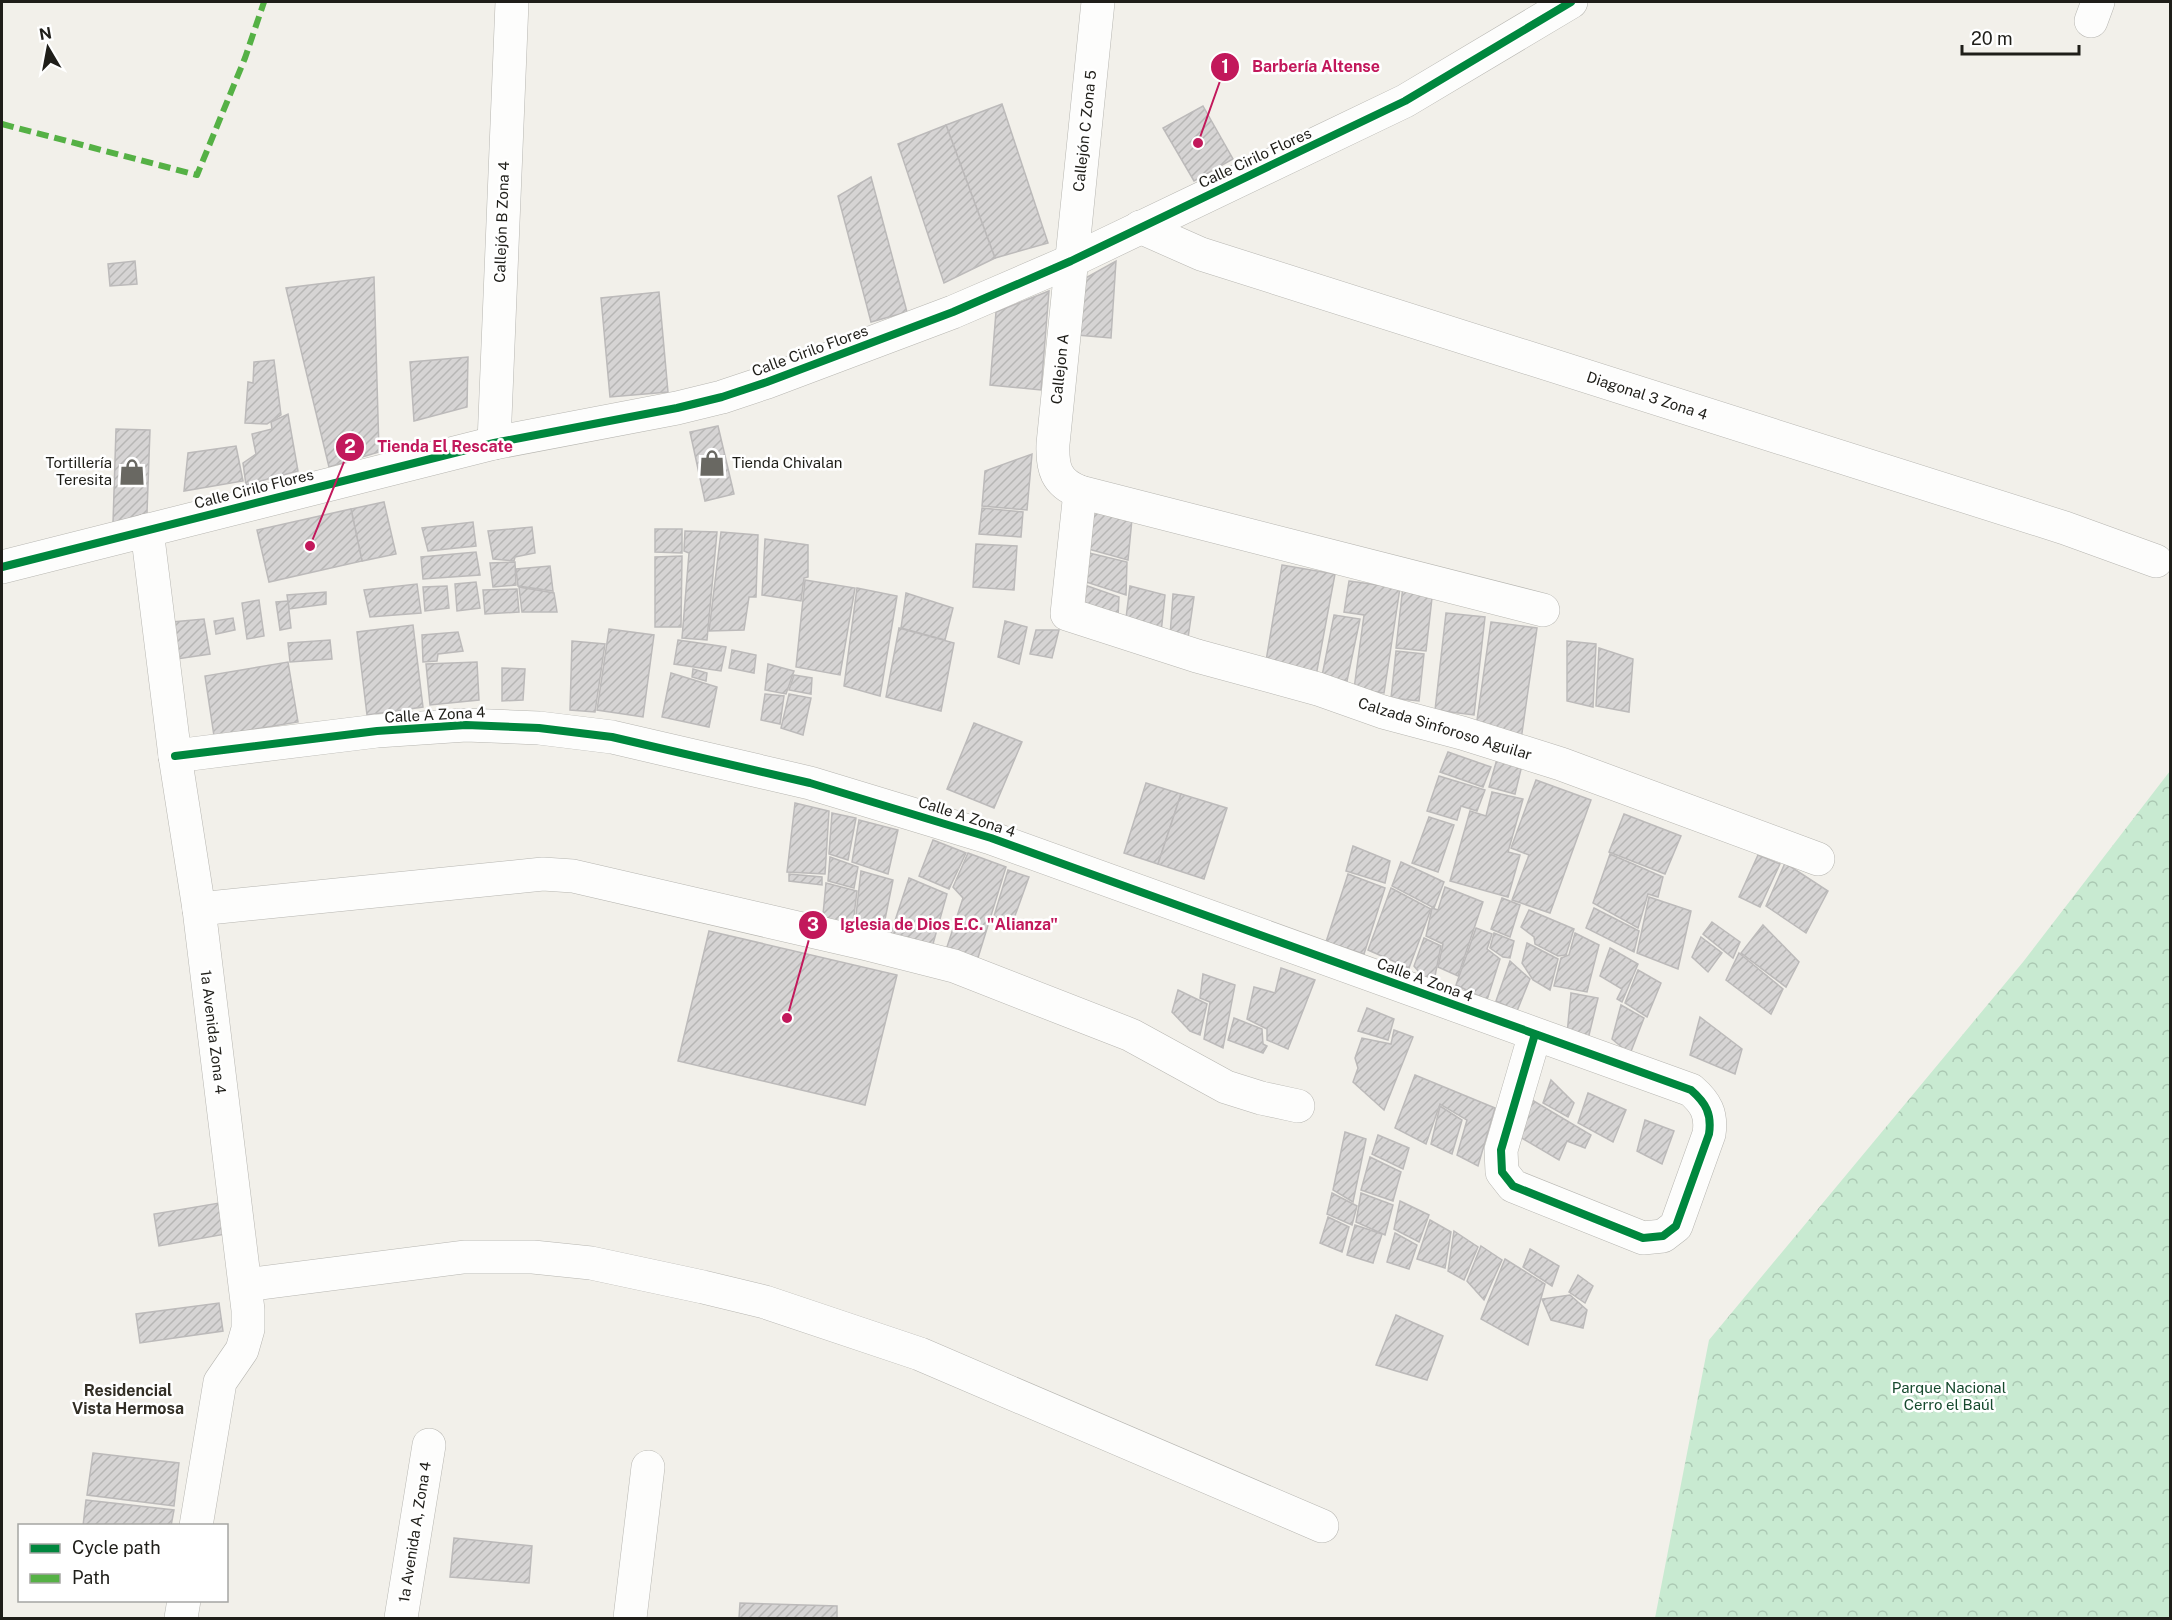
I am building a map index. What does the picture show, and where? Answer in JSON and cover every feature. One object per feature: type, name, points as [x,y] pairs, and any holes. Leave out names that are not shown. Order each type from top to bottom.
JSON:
[{"type":"street","name":"Callejón B Zona 4","points":[[494,443],[512,2]]},
{"type":"street","name":"Callejón C Zona 5","points":[[1071,261],[1098,2]]},
{"type":"street","name":"Calle Cirilo Flores","points":[[2,567],[494,443],[677,408],[722,397],[953,312],[1071,261],[1405,101],[1570,2]]},
{"type":"street","name":"Diagonal 3 Zona 4","points":[[1140,227],[1202,254],[2065,528],[2156,561]]},
{"type":"street","name":"Callejon A","points":[[1067,614],[1070,484],[1054,465],[1053,444],[1071,261]]},
{"type":"street","points":[[1070,484],[1544,610]]},
{"type":"street","name":"1a Avenida Zona 4","points":[[147,530],[175,756],[199,909],[246,1285],[248,1329],[242,1350],[220,1382],[196,1524]]},
{"type":"street","name":"Calzada Sinforoso Aguilar","points":[[1067,614],[1197,656],[1318,689],[1383,712],[1462,733],[1561,764],[1818,859]]},
{"type":"street","name":"Calle A Zona 4","points":[[175,756],[377,731],[466,725],[539,728],[612,736],[810,783],[991,838],[1692,1090],[1703,1100],[1709,1112],[1711,1122],[1709,1134],[1676,1226],[1663,1236],[1643,1238],[1514,1186],[1502,1172],[1501,1150],[1534,1034]]},
{"type":"street","points":[[199,909],[543,874],[573,876],[954,966],[1131,1035],[1226,1087],[1298,1106]]},
{"type":"street","points":[[246,1285],[464,1257],[533,1257],[591,1263],[703,1287],[765,1302],[920,1354],[1322,1526]]},
{"type":"street","name":"1a Avenida A, Zona 4","points":[[401,1618],[429,1445]]},
{"type":"street","points":[[630,1618],[648,1467]]},
{"type":"street","points":[[181,1618],[184,1602]]},
{"type":"green space","name":"Parque Nacional Cerro el Baúl","points":[[2170,771],[2170,1618],[1655,1618],[1709,1340],[2023,962]]},
{"type":"building","points":[[1002,104],[1048,243],[995,258],[946,125]]},
{"type":"building","points":[[1203,106],[1233,159],[1194,181],[1163,128]]},
{"type":"building","points":[[946,125],[995,258],[944,283],[898,144]]},
{"type":"building","points":[[871,177],[907,312],[871,322],[838,196]]},
{"type":"building","points":[[135,261],[137,284],[110,286],[108,264]]},
{"type":"building","points":[[1116,261],[1111,338],[1077,335],[1082,280]]},
{"type":"building","points":[[374,277],[379,452],[329,467],[286,288]]},
{"type":"building","points":[[1049,291],[1041,390],[990,385],[996,312]]},
{"type":"building","points":[[659,292],[668,392],[610,397],[601,298]]},
{"type":"building","points":[[468,357],[467,407],[414,421],[410,362]]},
{"type":"building","points":[[274,360],[281,415],[267,424],[245,423],[248,382],[253,383],[254,362]]},
{"type":"building","points":[[288,414],[298,471],[246,485],[243,463],[256,454],[252,434],[272,429],[271,422]]},
{"type":"building","name":"Tienda Chivalan","points":[[718,426],[734,494],[705,501],[690,432]]},
{"type":"building","name":"Tortillería Teresita","points":[[116,429],[150,430],[147,513],[113,523]]},
{"type":"building","points":[[236,446],[243,481],[184,491],[188,453]]},
{"type":"building","points":[[1032,454],[1027,510],[982,506],[985,471]]},
{"type":"building","points":[[384,502],[396,554],[362,561],[351,509]]},
{"type":"building","points":[[1087,507],[1132,519],[1128,560],[1081,547]]},
{"type":"building","points":[[982,508],[1023,512],[1021,537],[979,534]]},
{"type":"building","points":[[351,509],[362,561],[269,582],[257,530]]},
{"type":"building","points":[[473,522],[476,546],[428,551],[422,528]]},
{"type":"building","points":[[532,527],[535,553],[515,557],[514,561],[493,559],[488,531]]},
{"type":"building","points":[[655,529],[682,529],[682,553],[655,552]]},
{"type":"building","points":[[685,531],[717,532],[707,640],[682,638],[689,553],[684,551]]},
{"type":"building","points":[[721,532],[758,535],[756,597],[749,597],[744,630],[709,631]]},
{"type":"building","points":[[765,539],[808,545],[808,577],[804,578],[801,601],[762,595]]},
{"type":"building","points":[[976,544],[1017,546],[1014,590],[973,587]]},
{"type":"building","points":[[1081,551],[1127,562],[1126,595],[1080,580]]},
{"type":"building","points":[[476,552],[480,575],[423,579],[421,557]]},
{"type":"building","points":[[682,556],[681,627],[655,627],[655,557]]},
{"type":"building","points":[[515,562],[516,585],[493,587],[490,563]]},
{"type":"building","points":[[1282,565],[1335,574],[1316,676],[1265,667]]},
{"type":"building","points":[[550,566],[553,591],[518,586],[516,569]]},
{"type":"building","points":[[805,580],[855,588],[840,675],[796,667]]},
{"type":"building","points":[[1349,581],[1400,588],[1384,693],[1354,689],[1364,615],[1344,612]]},
{"type":"building","points":[[476,582],[480,608],[457,611],[455,584]]},
{"type":"building","points":[[1079,583],[1119,597],[1118,616],[1078,600]]},
{"type":"building","points":[[417,584],[421,613],[370,617],[364,590]]},
{"type":"building","points":[[447,586],[449,608],[425,611],[423,587]]},
{"type":"building","points":[[1130,586],[1165,595],[1161,633],[1126,618]]},
{"type":"building","points":[[1403,586],[1433,589],[1426,651],[1396,648]]},
{"type":"building","points":[[519,587],[554,593],[557,612],[522,612]]},
{"type":"building","points":[[857,588],[897,596],[880,696],[844,686]]},
{"type":"building","points":[[517,589],[519,612],[485,614],[483,590]]},
{"type":"building","points":[[326,592],[326,604],[289,609],[287,595]]},
{"type":"building","points":[[906,593],[953,608],[945,640],[901,628]]},
{"type":"building","points":[[1173,594],[1194,597],[1188,638],[1170,636]]},
{"type":"building","points":[[259,600],[264,636],[247,639],[242,603]]},
{"type":"building","points":[[288,601],[291,628],[280,630],[276,602]]},
{"type":"building","points":[[1446,613],[1485,617],[1474,715],[1435,710]]},
{"type":"building","points":[[1334,615],[1360,619],[1347,681],[1322,676]]},
{"type":"building","points":[[233,618],[235,630],[216,634],[214,621]]},
{"type":"building","points":[[204,619],[210,654],[177,659],[172,622]]},
{"type":"building","points":[[1005,621],[1027,627],[1019,664],[998,657]]},
{"type":"building","points":[[1491,622],[1537,628],[1521,740],[1475,734]]},
{"type":"building","points":[[413,625],[423,707],[367,715],[357,632]]},
{"type":"building","points":[[899,628],[954,643],[941,711],[886,697]]},
{"type":"building","points":[[609,629],[654,635],[643,717],[597,710]]},
{"type":"building","points":[[1036,630],[1059,630],[1052,658],[1030,654]]},
{"type":"building","points":[[458,632],[463,651],[438,654],[437,661],[423,662],[422,635]]},
{"type":"building","points":[[330,640],[332,659],[290,662],[288,643]]},
{"type":"building","points":[[678,640],[726,647],[721,671],[674,664]]},
{"type":"building","points":[[572,641],[605,644],[595,712],[570,710]]},
{"type":"building","points":[[1567,641],[1596,644],[1593,707],[1567,701]]},
{"type":"building","points":[[1599,648],[1633,659],[1629,712],[1596,706]]},
{"type":"building","points":[[732,650],[756,655],[754,673],[729,668]]},
{"type":"building","points":[[1396,651],[1424,654],[1419,701],[1391,698]]},
{"type":"building","points":[[288,662],[298,722],[214,736],[205,676]]},
{"type":"building","points":[[477,662],[479,700],[430,705],[426,664]]},
{"type":"building","points":[[768,664],[794,671],[786,694],[765,690]]},
{"type":"building","points":[[502,668],[525,669],[523,700],[502,701]]},
{"type":"building","points":[[693,669],[707,673],[706,681],[692,677]]},
{"type":"building","points":[[671,673],[717,687],[709,727],[662,717]]},
{"type":"building","points":[[794,675],[812,678],[811,694],[789,690]]},
{"type":"building","points":[[765,694],[784,696],[780,724],[761,720]]},
{"type":"building","points":[[789,694],[811,698],[803,735],[781,728]]},
{"type":"building","points":[[974,723],[1022,742],[994,808],[947,789]]},
{"type":"building","points":[[1448,752],[1491,767],[1483,787],[1440,772]]},
{"type":"building","points":[[1497,759],[1522,765],[1515,794],[1489,787]]},
{"type":"building","points":[[1439,776],[1485,790],[1477,811],[1461,806],[1457,820],[1427,811]]},
{"type":"building","points":[[1536,780],[1591,800],[1550,913],[1512,900],[1529,855],[1511,848]]},
{"type":"building","points":[[1146,783],[1181,794],[1158,864],[1124,853]]},
{"type":"building","points":[[1492,792],[1523,799],[1508,852],[1520,855],[1508,897],[1450,881],[1470,811],[1486,816]]},
{"type":"building","points":[[1181,794],[1227,808],[1204,879],[1158,864]]},
{"type":"building","points":[[795,803],[829,811],[825,874],[787,872]]},
{"type":"building","points":[[832,813],[856,818],[848,860],[829,854]]},
{"type":"building","points":[[1624,814],[1681,836],[1665,874],[1609,852]]},
{"type":"building","points":[[1429,817],[1454,825],[1438,872],[1412,863]]},
{"type":"building","points":[[859,820],[898,830],[888,874],[852,862]]},
{"type":"building","points":[[933,840],[966,853],[949,889],[919,876]]},
{"type":"building","points":[[1353,846],[1390,861],[1385,883],[1346,871]]},
{"type":"building","points":[[968,853],[1006,867],[977,961],[946,950],[963,898],[953,887]]},
{"type":"building","points":[[1610,854],[1663,877],[1658,897],[1648,894],[1638,928],[1593,903]]},
{"type":"building","points":[[1758,855],[1780,864],[1760,907],[1739,897]]},
{"type":"building","points":[[830,857],[858,867],[854,888],[828,881]]},
{"type":"building","points":[[1401,862],[1444,882],[1434,908],[1392,886]]},
{"type":"building","points":[[1785,863],[1828,891],[1806,933],[1766,906]]},
{"type":"building","points":[[1008,870],[1029,877],[1012,924],[994,916]]},
{"type":"building","points":[[861,871],[893,880],[881,939],[854,933]]},
{"type":"building","points":[[789,874],[822,877],[822,885],[789,881]]},
{"type":"building","points":[[1348,874],[1385,888],[1364,954],[1326,942]]},
{"type":"building","points":[[909,878],[947,894],[931,951],[889,939]]},
{"type":"building","points":[[826,883],[857,891],[852,932],[822,925]]},
{"type":"building","points":[[1445,887],[1483,902],[1458,976],[1438,967],[1443,944],[1426,936],[1432,908],[1438,910]]},
{"type":"building","points":[[1391,888],[1431,909],[1409,968],[1368,950]]},
{"type":"building","points":[[1649,897],[1691,911],[1678,969],[1637,953]]},
{"type":"building","points":[[1502,898],[1520,905],[1510,937],[1491,929]]},
{"type":"building","points":[[1594,908],[1639,931],[1634,952],[1586,928]]},
{"type":"building","points":[[1529,910],[1574,929],[1566,955],[1558,956],[1535,944],[1534,937],[1521,927]]},
{"type":"building","points":[[1712,922],[1740,942],[1733,958],[1703,934]]},
{"type":"building","points":[[1763,925],[1799,962],[1786,987],[1741,953]]},
{"type":"building","points":[[1476,928],[1492,934],[1487,949],[1500,959],[1487,1000],[1456,985]]},
{"type":"building","points":[[709,931],[897,975],[865,1105],[678,1061]]},
{"type":"building","points":[[1494,933],[1514,941],[1510,958],[1503,957],[1490,948]]},
{"type":"building","points":[[1575,933],[1599,945],[1587,992],[1554,986],[1561,958],[1569,955]]},
{"type":"building","points":[[1701,937],[1722,953],[1708,972],[1692,957]]},
{"type":"building","points":[[1424,938],[1441,946],[1435,976],[1424,978],[1414,966]]},
{"type":"building","points":[[1527,943],[1558,959],[1550,990],[1533,980],[1522,963]]},
{"type":"building","points":[[1610,948],[1638,964],[1622,1002],[1617,999],[1622,989],[1600,976]]},
{"type":"building","points":[[1739,953],[1783,989],[1771,1014],[1726,980]]},
{"type":"building","points":[[1510,961],[1530,979],[1517,1011],[1496,1001]]},
{"type":"building","points":[[1281,968],[1315,980],[1288,1049],[1267,1040],[1267,1029],[1247,1019],[1254,987],[1275,993]]},
{"type":"building","points":[[1638,970],[1661,983],[1647,1017],[1625,1003]]},
{"type":"building","points":[[1203,974],[1235,985],[1223,1048],[1204,1039],[1210,1002],[1200,998]]},
{"type":"building","points":[[1178,990],[1207,1004],[1200,1035],[1190,1031],[1172,1012]]},
{"type":"building","points":[[1571,993],[1598,998],[1588,1039],[1567,1034]]},
{"type":"building","points":[[1621,1005],[1644,1018],[1630,1054],[1612,1039]]},
{"type":"building","points":[[1367,1008],[1394,1019],[1388,1040],[1358,1031]]},
{"type":"building","points":[[1700,1017],[1742,1049],[1735,1074],[1690,1055]]},
{"type":"building","points":[[1234,1018],[1262,1029],[1263,1044],[1267,1046],[1263,1053],[1228,1040]]},
{"type":"building","points":[[1394,1030],[1413,1037],[1384,1110],[1353,1082],[1358,1068],[1355,1058],[1362,1038],[1391,1044]]},
{"type":"building","points":[[1415,1075],[1495,1108],[1478,1166],[1457,1155],[1467,1120],[1440,1104],[1426,1144],[1395,1128]]},
{"type":"building","points":[[1551,1080],[1574,1103],[1568,1117],[1543,1103]]},
{"type":"building","points":[[1588,1093],[1626,1110],[1613,1142],[1578,1123]]},
{"type":"building","points":[[1532,1100],[1591,1135],[1585,1148],[1567,1141],[1559,1160],[1520,1137]]},
{"type":"building","points":[[1440,1106],[1462,1120],[1452,1154],[1431,1144]]},
{"type":"building","points":[[1645,1120],[1674,1131],[1662,1164],[1637,1151]]},
{"type":"building","points":[[1345,1132],[1366,1139],[1353,1202],[1333,1190]]},
{"type":"building","points":[[1378,1135],[1409,1148],[1403,1169],[1372,1154]]},
{"type":"building","points":[[1370,1157],[1401,1172],[1393,1201],[1361,1190]]},
{"type":"building","points":[[1332,1193],[1357,1206],[1352,1225],[1327,1214]]},
{"type":"building","points":[[1361,1193],[1393,1205],[1385,1235],[1356,1222]]},
{"type":"building","points":[[231,1201],[237,1232],[159,1246],[154,1214]]},
{"type":"building","points":[[1400,1201],[1429,1215],[1419,1242],[1394,1229]]},
{"type":"building","points":[[1328,1217],[1349,1227],[1342,1252],[1320,1243]]},
{"type":"building","points":[[1430,1220],[1451,1232],[1445,1268],[1417,1259]]},
{"type":"building","points":[[1355,1225],[1382,1234],[1373,1263],[1347,1255]]},
{"type":"building","points":[[1454,1231],[1478,1247],[1464,1280],[1448,1271]]},
{"type":"building","points":[[1395,1233],[1417,1245],[1409,1269],[1387,1262]]},
{"type":"building","points":[[1481,1246],[1502,1260],[1484,1300],[1467,1281]]},
{"type":"building","points":[[1530,1249],[1559,1266],[1552,1286],[1523,1267]]},
{"type":"building","points":[[1505,1259],[1545,1284],[1528,1345],[1481,1319]]},
{"type":"building","points":[[1578,1275],[1593,1286],[1585,1303],[1569,1292]]},
{"type":"building","points":[[1570,1295],[1587,1310],[1583,1328],[1551,1320],[1542,1299]]},
{"type":"building","points":[[219,1303],[223,1331],[140,1343],[136,1314]]},
{"type":"building","points":[[1396,1315],[1443,1336],[1427,1380],[1376,1365]]},
{"type":"building","points":[[93,1453],[179,1463],[174,1506],[87,1495]]},
{"type":"building","points":[[86,1500],[174,1510],[171,1524],[83,1524]]},
{"type":"building","points":[[454,1538],[532,1546],[529,1583],[450,1577]]},
{"type":"building","points":[[740,1603],[837,1606],[837,1618],[739,1618]]},
{"type":"marked path","points":[[2,124],[197,175],[245,58],[264,2]]},
{"type":"cycle path","points":[[2,567],[494,443],[677,408],[722,397],[767,382],[953,312],[1071,261],[1405,101],[1571,2]]},
{"type":"cycle path","points":[[175,756],[377,731],[466,725],[539,728],[612,737],[810,783],[991,838],[1691,1090],[1707,1109],[1710,1121],[1709,1134],[1676,1226],[1663,1236],[1643,1238],[1513,1186],[1502,1172],[1501,1150],[1535,1034]]},
{"type":"place","name":"Barbería Altense","points":[[1198,143]]},
{"type":"place","name":"Tienda Chivalan","points":[[712,463]]},
{"type":"place","name":"Tortillería Teresita","points":[[132,472]]},
{"type":"place","name":"Tienda El Rescate","points":[[310,546]]},
{"type":"place","name":"Iglesia de Dios E.C. \"Alianza\"","points":[[787,1018]]},
{"type":"district","name":"Residencial Vista Hermosa","points":[[128,1399]]}]
